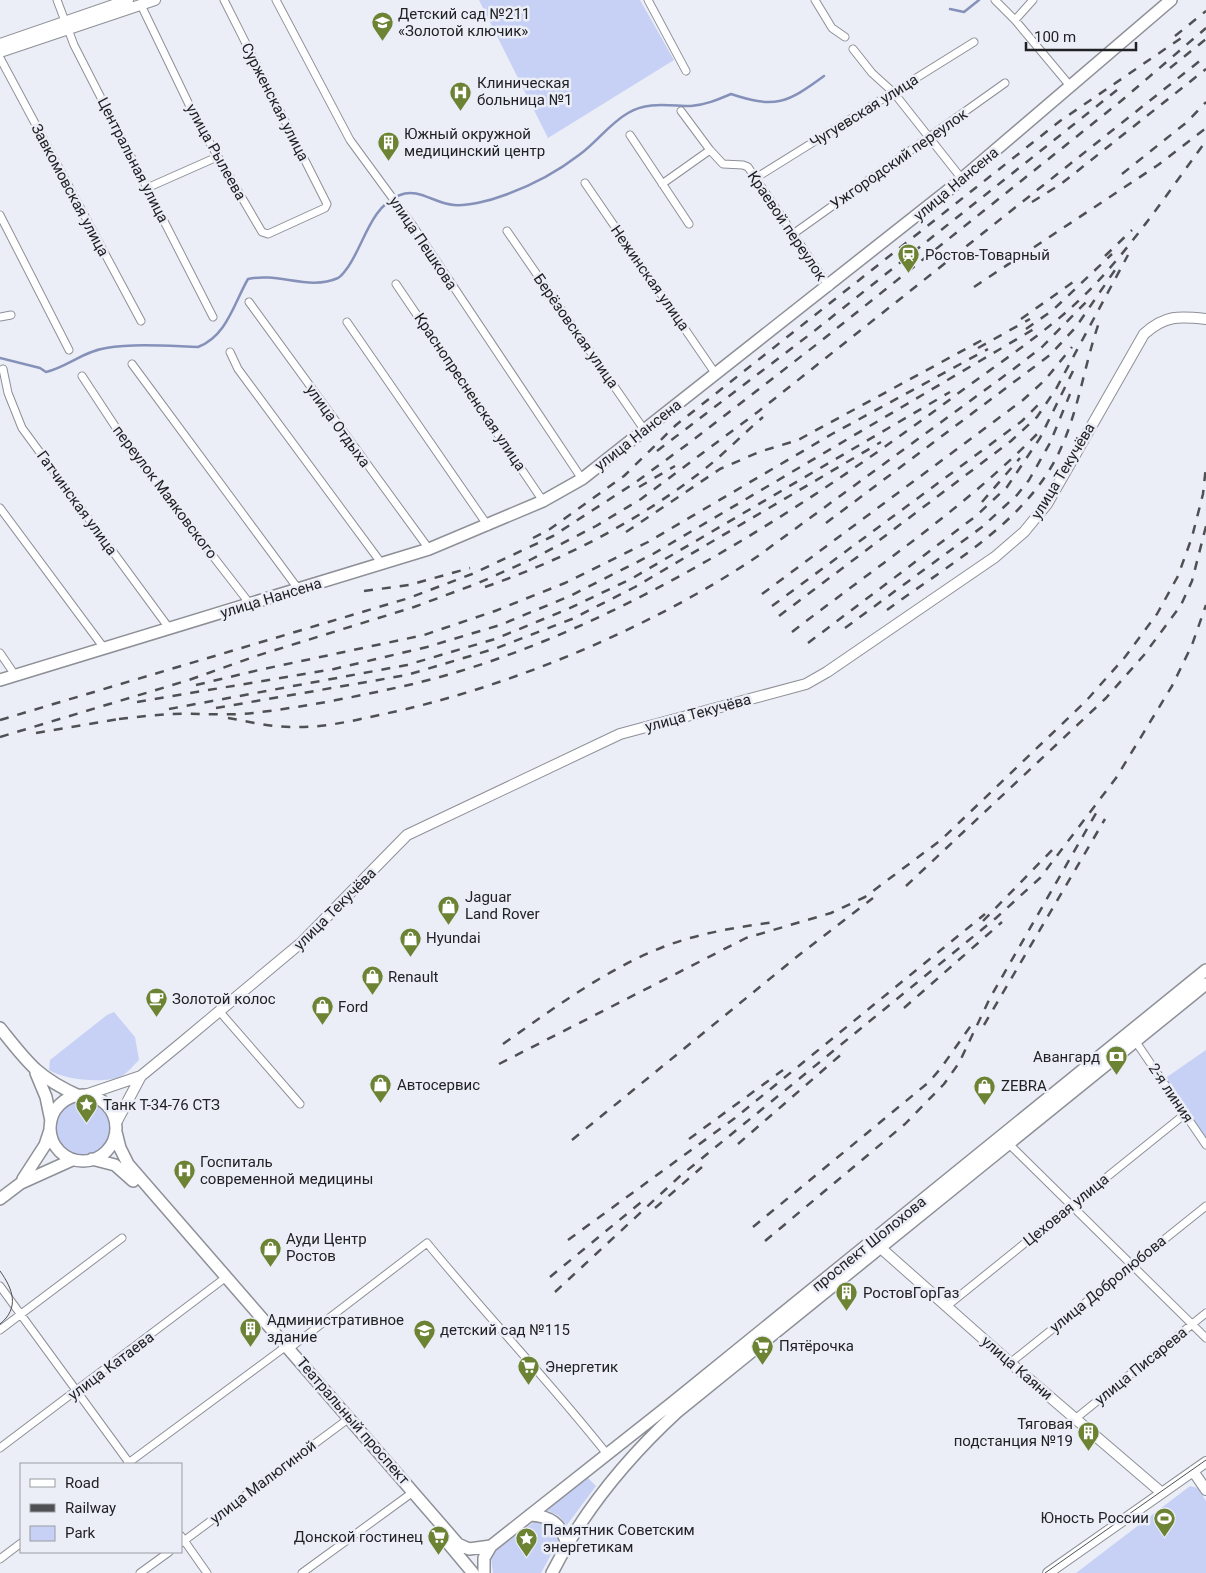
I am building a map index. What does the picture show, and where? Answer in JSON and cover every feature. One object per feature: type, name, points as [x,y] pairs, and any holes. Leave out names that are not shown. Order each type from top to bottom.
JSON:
[{"type":"main road","points":[[0,52],[128,0]]},
{"type":"main road","points":[[0,44],[155,0]]},
{"type":"main road","name":"улица Нансена","points":[[0,680],[429,549],[488,526],[543,501],[582,479],[645,431],[716,372],[829,287],[962,179],[1171,0]]},
{"type":"main road","name":"улица Текучёва","points":[[82,1095],[141,1076],[302,942],[408,835],[620,734],[806,684],[827,672],[995,558],[1024,532],[1046,504],[1144,334],[1156,323],[1172,318],[1206,319]]},
{"type":"main road","name":"проспект Шолохова","points":[[552,1573],[567,1544],[592,1505],[654,1433],[1206,970]]},
{"type":"main road","name":"проспект Шолохова","points":[[492,1546],[877,1244],[1010,1144],[1206,984]]},
{"type":"main road","points":[[0,1028],[36,1071],[55,1085],[82,1095],[100,1099],[106,1104],[116,1128],[107,1150],[92,1159],[72,1160],[21,1183],[0,1199]]},
{"type":"main road","points":[[36,1071],[46,1097],[52,1139],[58,1149],[72,1160]]},
{"type":"main road","name":"улица Текучёва","points":[[116,1128],[141,1076]]},
{"type":"main road","points":[[21,1183],[45,1145],[50,1125],[61,1103],[82,1095]]},
{"type":"main road","name":"Театральный проспект","points":[[116,1128],[120,1148],[128,1164],[286,1349],[458,1544],[469,1549],[492,1546]]},
{"type":"main road","name":"Театральный проспект","points":[[92,1159],[110,1163],[123,1170],[221,1281],[286,1349],[344,1422],[409,1495],[473,1573]]},
{"type":"main road","name":"улица Каяни","points":[[877,1244],[1075,1420],[1162,1493]]},
{"type":"main road","points":[[1048,1573],[1206,1462]]},
{"type":"main road","points":[[1193,1471],[1206,1490]]},
{"type":"main road","points":[[530,1515],[542,1516],[558,1524],[562,1529],[567,1544]]},
{"type":"main road","points":[[484,1573],[484,1558],[492,1546]]},
{"type":"street","name":"Центральная улица","points":[[57,0],[66,26],[213,317]]},
{"type":"street","name":"Сурженская улица","points":[[224,0],[327,204]]},
{"type":"street","name":"улица Пешкова","points":[[276,0],[350,140],[412,226],[582,479]]},
{"type":"street","points":[[648,0],[686,71]]},
{"type":"street","points":[[815,0],[832,28],[845,37]]},
{"type":"street","points":[[995,0],[1015,20],[1071,87]]},
{"type":"street","points":[[1015,20],[1033,0]]},
{"type":"street","name":"улица Рылеева","points":[[141,5],[217,156],[262,232],[268,234],[325,208],[327,204]]},
{"type":"street","name":"Чугуевская улица","points":[[754,179],[974,42]]},
{"type":"street","points":[[853,49],[872,73],[894,93],[962,179]]},
{"type":"street","name":"Завкомовская улица","points":[[0,58],[140,321]]},
{"type":"street","name":"Ужгородский переулок","points":[[793,234],[930,138],[1004,83]]},
{"type":"street","name":"Краевой переулок","points":[[681,111],[710,150],[724,164],[743,164],[748,167],[754,179],[829,287]]},
{"type":"street","points":[[630,135],[689,224]]},
{"type":"street","points":[[662,184],[710,150]]},
{"type":"street","points":[[147,188],[217,156]]},
{"type":"street","name":"Нежинская улица","points":[[585,184],[716,372]]},
{"type":"street","points":[[0,215],[69,350]]},
{"type":"street","name":"Берёзовская улица","points":[[507,231],[645,431]]},
{"type":"street","name":"Краснопресненская улица","points":[[396,284],[543,501]]},
{"type":"street","name":"улица Отдыха","points":[[249,302],[429,549]]},
{"type":"street","points":[[0,317],[11,315]]},
{"type":"street","points":[[346,322],[488,526]]},
{"type":"street","points":[[230,352],[238,369],[382,564]]},
{"type":"street","points":[[132,364],[299,590]]},
{"type":"street","name":"Гатчинская улица","points":[[4,369],[8,394],[22,428],[169,628]]},
{"type":"street","name":"переулок Маяковского","points":[[82,376],[130,449],[250,604]]},
{"type":"street","points":[[0,508],[104,648]]},
{"type":"street","points":[[0,653],[15,675]]},
{"type":"street","points":[[220,1012],[300,1104]]},
{"type":"street","name":"2-я линия","points":[[1136,1042],[1206,1145]]},
{"type":"street","name":"Цеховая улица","points":[[947,1306],[1184,1114]]},
{"type":"street","points":[[1010,1144],[1206,1338]]},
{"type":"street","name":"улица Добролюбова","points":[[1010,1363],[1206,1206]]},
{"type":"street","points":[[0,1330],[122,1238]]},
{"type":"street","points":[[129,1463],[428,1243],[576,1415],[607,1454]]},
{"type":"street","name":"улица Катаева","points":[[0,1448],[221,1281]]},
{"type":"street","points":[[0,1286],[127,1463]]},
{"type":"street","name":"улица Писарева","points":[[1075,1420],[1206,1313]]},
{"type":"street","name":"улица Малюгиной","points":[[182,1540],[344,1422]]},
{"type":"street","points":[[302,1573],[409,1495]]},
{"type":"street","points":[[182,1540],[207,1573]]},
{"type":"street","points":[[0,1559],[20,1544]]},
{"type":"street","points":[[140,1573],[168,1553]]},
{"type":"green space","points":[[479,0],[640,0],[674,60],[548,138]]},
{"type":"green space","points":[[114,1012],[135,1037],[139,1060],[126,1073],[122,1076],[106,1080],[85,1080],[64,1076],[49,1070],[50,1060],[107,1015]]},
{"type":"green space","points":[[1206,1050],[1206,1138],[1164,1079]]},
{"type":"green space","points":[[83,1099],[94,1101],[103,1107],[109,1116],[111,1127],[109,1138],[103,1147],[94,1153],[83,1155],[72,1153],[63,1147],[57,1138],[55,1127],[57,1116],[63,1107],[72,1101]]},
{"type":"green space","points":[[588,1478],[596,1486],[567,1525],[559,1516],[547,1510]]},
{"type":"green space","name":"Юность России","points":[[1190,1486],[1198,1488],[1206,1501],[1206,1573],[1076,1573]]},
{"type":"green space","points":[[537,1520],[548,1522],[559,1535],[559,1540],[541,1573],[493,1573],[491,1558],[496,1550]]},
{"type":"waterway","points":[[950,9],[964,12],[979,0]]},
{"type":"waterway","points":[[0,358],[40,368],[46,372],[61,367],[90,352],[117,346],[198,347],[208,342],[223,327],[248,279],[259,277],[316,283],[339,277],[354,258],[375,217],[390,200],[400,195],[407,193],[420,194],[454,205],[491,200],[532,184],[552,173],[585,150],[621,117],[635,109],[659,105],[691,106],[711,102],[731,94],[759,101],[780,101],[790,98],[824,76]]},
{"type":"tram line","points":[[0,1271],[11,1291],[12,1298],[10,1312],[0,1324]]},
{"type":"tram line","points":[[1045,1573],[1206,1460]]},
{"type":"railway","points":[[1175,36],[1206,11]]},
{"type":"railway","points":[[0,720],[409,598],[472,574],[553,536],[636,482],[821,341],[1121,101],[1206,28]]},
{"type":"railway","points":[[533,538],[550,529],[624,476],[676,425],[1060,121],[1187,34]]},
{"type":"railway","points":[[1170,68],[1206,39]]},
{"type":"railway","points":[[0,737],[189,680],[256,656],[414,607],[476,584],[530,560],[596,526],[641,499],[759,411],[1206,56]]},
{"type":"railway","points":[[1032,202],[1061,184],[1206,69]]},
{"type":"railway","points":[[657,451],[813,332],[1117,90]]},
{"type":"railway","points":[[1122,174],[1187,122],[1206,102]]},
{"type":"railway","points":[[974,287],[1158,165],[1206,128]]},
{"type":"railway","points":[[119,719],[170,714],[253,713],[291,708],[404,686],[477,666],[550,639],[623,606],[694,568],[831,484],[895,440],[1038,335],[1084,295],[1122,254],[1206,141]]},
{"type":"railway","points":[[1105,256],[1132,230]]},
{"type":"railway","points":[[1026,329],[1053,310],[1112,254]]},
{"type":"railway","points":[[779,616],[1011,441],[1037,417],[1056,389],[1128,255]]},
{"type":"railway","points":[[826,523],[1050,355],[1076,327],[1115,270]]},
{"type":"railway","points":[[1021,319],[1076,280]]},
{"type":"railway","points":[[228,718],[272,726],[310,727],[384,714],[431,703],[529,671],[578,652],[626,630],[673,607],[758,556],[1042,347],[1088,300]]},
{"type":"railway","points":[[887,610],[985,539],[1029,498],[1047,474],[1068,432],[1101,317]]},
{"type":"railway","points":[[978,348],[1030,319]]},
{"type":"railway","points":[[137,702],[334,669],[427,647],[500,625],[570,596],[653,554],[1034,329]]},
{"type":"railway","points":[[626,532],[720,469],[759,452],[798,440],[984,339]]},
{"type":"railway","points":[[762,594],[1023,400],[1045,380],[1072,347]]},
{"type":"railway","points":[[196,685],[424,635],[495,611],[565,583],[648,542],[832,434],[988,349]]},
{"type":"railway","points":[[808,643],[976,516],[1007,487],[1040,438],[1073,371]]},
{"type":"railway","points":[[169,709],[407,665],[495,639],[568,609],[631,579],[950,392]]},
{"type":"railway","points":[[845,628],[982,527],[1017,495],[1029,480],[1050,443],[1070,394]]},
{"type":"railway","points":[[772,606],[1022,421],[1039,404]]},
{"type":"railway","points":[[485,587],[544,564],[628,522],[706,468],[763,417]]},
{"type":"railway","points":[[792,632],[951,511],[1012,459],[1040,431]]},
{"type":"railway","points":[[216,708],[407,675],[497,648],[572,619],[635,587],[881,442]]},
{"type":"railway","points":[[982,502],[1020,458]]},
{"type":"railway","points":[[639,487],[675,466]]},
{"type":"railway","points":[[499,1064],[746,938],[831,913],[865,897],[941,840],[1086,701],[1125,657],[1157,614],[1178,576],[1192,537],[1203,494],[1206,466]]},
{"type":"railway","points":[[906,886],[1106,698],[1144,655],[1181,605],[1192,581],[1206,526]]},
{"type":"railway","points":[[364,591],[409,585],[470,568]]},
{"type":"railway","points":[[555,1292],[679,1177],[996,918],[1040,878],[1116,778],[1172,686],[1192,645],[1206,605]]},
{"type":"railway","points":[[36,733],[125,718]]},
{"type":"railway","points":[[765,1241],[905,1124],[944,1084],[959,1063],[990,998],[1099,808]]},
{"type":"railway","points":[[984,1025],[1105,819]]},
{"type":"railway","points":[[983,921],[1056,846]]},
{"type":"railway","points":[[572,1140],[799,955],[873,898]]},
{"type":"railway","points":[[568,1240],[735,1118],[985,914]]},
{"type":"railway","points":[[503,1044],[600,978],[642,956],[677,942],[705,934],[775,922]]},
{"type":"railway","points":[[904,1008],[1002,922]]},
{"type":"railway","points":[[753,1227],[929,1082],[972,1024]]},
{"type":"railway","points":[[738,1144],[844,1052]]},
{"type":"railway","points":[[689,1139],[783,1070]]},
{"type":"railway","points":[[655,1208],[702,1167]]},
{"type":"railway","points":[[550,1277],[645,1199]]},
{"type":"place","name":"Детский сад №211 «Золотой ключик»","points":[[382,42]]},
{"type":"place","name":"Клиническая больница №1","points":[[461,111]]},
{"type":"place","name":"Южный окружной медицинский центр","points":[[388,162]]},
{"type":"place","name":"Ростов-Товарный","points":[[909,274]]},
{"type":"place","name":"Jaguar Land Rover","points":[[449,925]]},
{"type":"place","name":"Hyundai","points":[[410,957]]},
{"type":"place","name":"Renault","points":[[372,996]]},
{"type":"place","name":"Золотой колос","points":[[156,1018]]},
{"type":"place","name":"Ford","points":[[322,1026]]},
{"type":"place","name":"Авангард","points":[[1116,1076]]},
{"type":"place","name":"Автосервис","points":[[381,1104]]},
{"type":"place","name":"ZEBRA","points":[[985,1105]]},
{"type":"place","name":"Танк Т-34-76 СТЗ","points":[[87,1124]]},
{"type":"place","name":"Госпиталь современной медицины","points":[[184,1190]]},
{"type":"place","name":"Ауди Центр Ростов","points":[[270,1267]]},
{"type":"place","name":"РостовГорГаз","points":[[847,1312]]},
{"type":"place","name":"Административное здание","points":[[251,1348]]},
{"type":"place","name":"детский сад №115","points":[[424,1349]]},
{"type":"place","name":"Пятёрочка","points":[[763,1365]]},
{"type":"place","name":"Энергетик","points":[[529,1386]]},
{"type":"place","name":"Тяговая подстанция №19","points":[[1089,1452]]},
{"type":"place","name":"Юность России","points":[[1165,1537]]},
{"type":"place","name":"Донской гостинец","points":[[439,1556]]},
{"type":"place","name":"Памятник Советским энергетикам","points":[[527,1558]]}]
